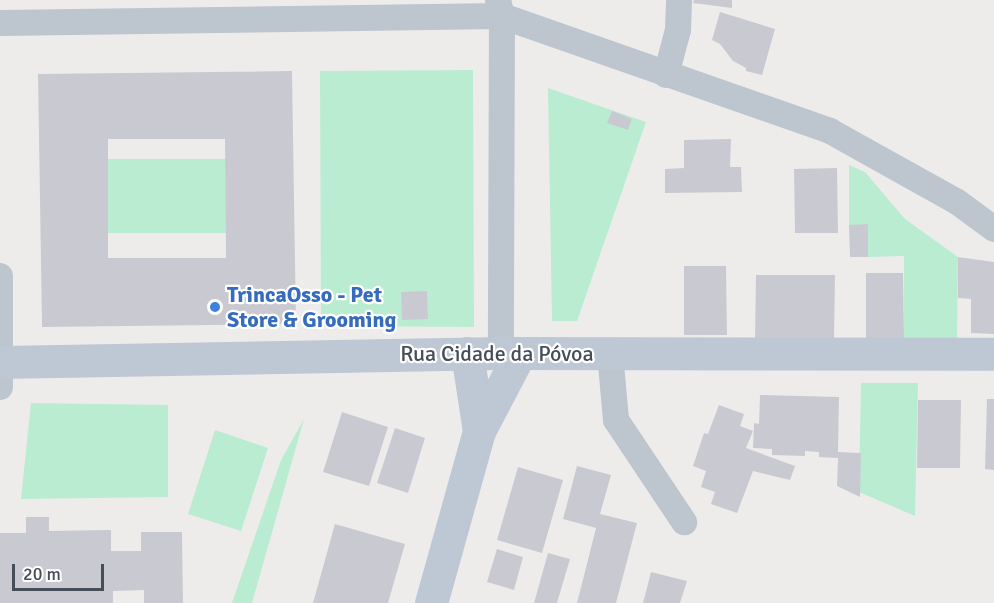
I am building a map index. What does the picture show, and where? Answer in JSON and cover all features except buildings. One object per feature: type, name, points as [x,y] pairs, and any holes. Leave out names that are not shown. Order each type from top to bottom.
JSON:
[{"type":"street","points":[[0,9],[1,0]]},
{"type":"street","points":[[666,75],[678,30],[679,0]]},
{"type":"street","points":[[431,603],[479,431],[510,353],[500,8]]},
{"type":"street","points":[[0,23],[500,8],[666,75],[830,131],[947,196],[994,229]]},
{"type":"street","points":[[0,276],[0,387]]},
{"type":"street","points":[[467,353],[479,431]]},
{"type":"street","name":"Rua Cidade da Póvoa","points":[[0,362],[467,353],[994,354]]},
{"type":"street","points":[[610,353],[616,420],[684,522]]},
{"type":"green space","points":[[473,70],[474,327],[321,326],[320,71]]},
{"type":"green space","points":[[548,88],[646,122],[577,321],[552,321]]},
{"type":"green space","points":[[107,159],[226,159],[226,233],[108,233]]},
{"type":"green space","points":[[849,165],[865,172],[905,219],[958,257],[957,339],[904,339],[904,256],[868,257],[868,225],[849,225]]},
{"type":"green space","points":[[861,383],[918,383],[915,516],[859,492]]},
{"type":"green space","points":[[31,403],[168,405],[168,497],[21,499]]},
{"type":"green space","points":[[304,419],[252,603],[232,603],[281,460]]},
{"type":"green space","points":[[215,430],[268,448],[241,531],[188,514]]},
{"type":"place","name":"TrincaOsso - Pet Store & Grooming","points":[[215,307]]}]
